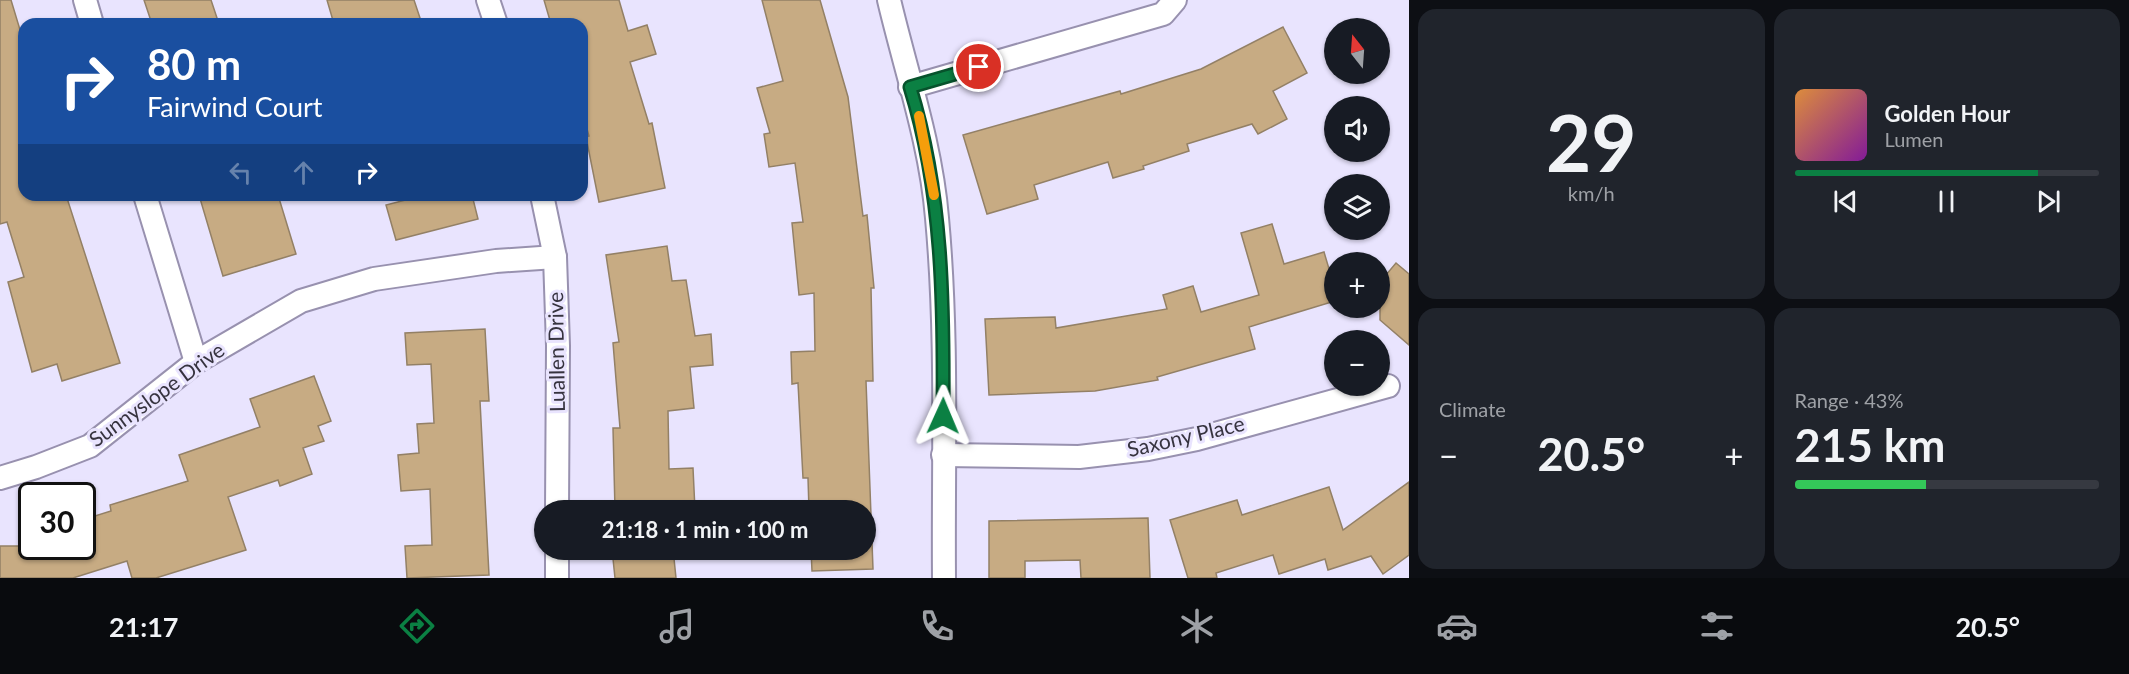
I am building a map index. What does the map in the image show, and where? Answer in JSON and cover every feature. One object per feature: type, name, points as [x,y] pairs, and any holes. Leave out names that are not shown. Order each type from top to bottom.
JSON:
[{"type":"street","points":[[85,0],[91,18]]},
{"type":"street","points":[[488,0],[494,18]]},
{"type":"street","points":[[889,0],[923,130],[937,216],[944,356],[944,578]]},
{"type":"street","points":[[910,87],[1163,14],[1175,0]]},
{"type":"street","points":[[147,201],[196,362]]},
{"type":"street","name":"Luallen Drive","points":[[543,201],[555,257],[558,346],[557,500]]},
{"type":"street","name":"Sunnyslope Drive","points":[[0,478],[90,446],[196,362],[301,301],[374,279],[496,261],[555,257]]},
{"type":"street","name":"Saxony Place","points":[[943,456],[1079,457],[1148,449],[1197,439],[1352,396]]},
{"type":"street","points":[[557,560],[557,578]]},
{"type":"building","points":[[0,0],[11,0],[18,23],[18,201],[68,201],[120,363],[62,381],[57,364],[32,372],[8,282],[24,277],[7,222],[0,224]]},
{"type":"building","points":[[144,0],[211,0],[217,18],[150,18]]},
{"type":"building","points":[[327,0],[414,0],[420,18],[332,18]]},
{"type":"building","points":[[544,0],[619,0],[628,31],[647,25],[656,54],[630,62],[649,124],[652,123],[665,188],[599,202],[588,147],[588,18],[549,18]]},
{"type":"building","points":[[762,0],[820,0],[848,97],[863,216],[867,215],[874,288],[871,288],[873,381],[866,381],[870,500],[809,500],[808,478],[803,478],[798,383],[792,384],[791,352],[815,351],[814,293],[799,295],[792,223],[803,222],[795,163],[769,167],[764,134],[770,133],[757,88],[783,81]]},
{"type":"building","points":[[1283,27],[1307,73],[1273,91],[1287,119],[1258,134],[1252,124],[1187,144],[1189,151],[1143,166],[1144,169],[1113,178],[1108,162],[1034,185],[1038,199],[987,214],[963,135],[1120,91],[1121,94],[1201,69]]},
{"type":"building","points":[[201,201],[280,201],[296,254],[223,276]]},
{"type":"building","points":[[402,201],[474,201],[478,219],[396,240],[386,205]]},
{"type":"building","points":[[1272,224],[1284,264],[1324,252],[1324,304],[1249,327],[1255,349],[1157,377],[1158,380],[1095,391],[989,395],[985,319],[1055,317],[1056,328],[1167,309],[1163,295],[1193,286],[1201,312],[1259,295],[1241,233]]},
{"type":"building","points":[[667,246],[672,281],[686,280],[695,336],[711,334],[713,365],[690,367],[694,408],[668,411],[669,469],[693,468],[695,500],[615,500],[613,428],[620,428],[613,343],[619,342],[606,255]]},
{"type":"building","points":[[1396,263],[1409,274],[1409,345],[1380,320],[1380,318],[1390,318],[1390,270]]},
{"type":"building","points":[[485,329],[489,401],[480,401],[489,575],[407,578],[405,546],[432,545],[430,489],[401,491],[398,455],[419,453],[417,424],[434,423],[431,364],[407,365],[405,333]]},
{"type":"building","points":[[314,376],[331,421],[318,426],[324,441],[303,448],[312,474],[280,486],[278,480],[228,497],[246,550],[156,578],[132,578],[127,561],[73,578],[0,578],[0,546],[18,546],[18,560],[96,560],[96,516],[111,511],[110,505],[188,481],[179,455],[260,427],[250,399]]},
{"type":"building","points":[[1409,482],[1409,555],[1383,574],[1371,556],[1328,570],[1325,559],[1279,574],[1273,555],[1216,573],[1217,578],[1188,578],[1170,520],[1237,500],[1242,515],[1329,487],[1343,530]]},
{"type":"building","points":[[1148,518],[1150,578],[1081,578],[1080,560],[1025,561],[1025,578],[989,578],[989,521]]},
{"type":"building","points":[[613,560],[674,560],[676,578],[615,578]]},
{"type":"building","points":[[812,560],[873,560],[873,569],[812,571]]},
{"type":"slow traffic","points":[[919,116],[934,195]]},
{"type":"route","points":[[943,416],[944,356],[937,216],[923,130],[910,87],[979,67]]}]
